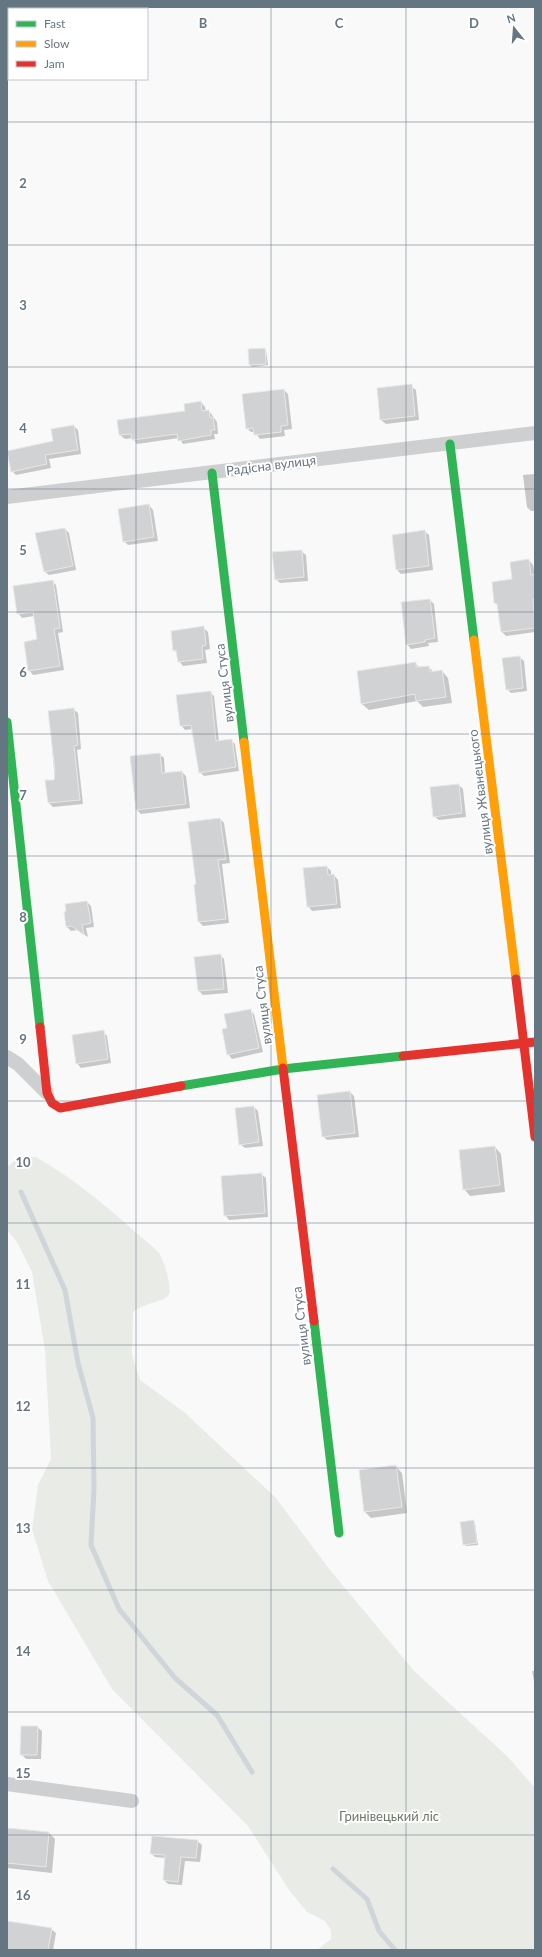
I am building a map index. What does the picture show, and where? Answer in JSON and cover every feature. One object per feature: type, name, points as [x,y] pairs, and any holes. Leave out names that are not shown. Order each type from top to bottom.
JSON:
[{"type":"street","name":"Радісна вулиця","points":[[7,497],[535,433]]},
{"type":"street","name":"вулиця Жванецького","points":[[450,444],[535,1137]]},
{"type":"street","name":"вулиця Стуса","points":[[212,472],[339,1534]]},
{"type":"street","points":[[7,722],[50,1098]]},
{"type":"street","points":[[7,1057],[18,1064],[60,1108],[142,1092],[283,1069],[535,1042]]},
{"type":"street","points":[[7,1784],[132,1801]]},
{"type":"green space","name":"Гринівецький ліс","points":[[36,1157],[74,1181],[98,1200],[153,1247],[161,1256],[168,1279],[169,1294],[163,1299],[133,1312],[132,1355],[140,1380],[184,1412],[275,1497],[330,1570],[414,1671],[508,1757],[535,1788],[535,1950],[317,1950],[331,1939],[331,1930],[325,1921],[307,1912],[289,1890],[248,1826],[112,1689],[48,1581],[32,1529],[38,1485],[51,1459],[45,1350],[32,1272],[17,1242],[7,1230],[7,1167],[18,1158]]},
{"type":"building","points":[[265,348],[266,364],[249,365],[248,349]]},
{"type":"building","points":[[412,384],[415,416],[380,420],[377,388]]},
{"type":"building","points":[[284,389],[288,425],[281,426],[281,432],[254,435],[253,428],[246,429],[242,394]]},
{"type":"building","points":[[201,401],[202,411],[209,410],[210,418],[213,417],[215,430],[211,430],[211,435],[178,441],[177,434],[132,440],[131,434],[119,435],[117,420],[185,411],[184,404]]},
{"type":"building","points":[[74,425],[78,450],[45,455],[47,464],[11,472],[7,451],[53,441],[51,429]]},
{"type":"building","points":[[149,504],[154,537],[123,542],[118,509]]},
{"type":"building","points":[[65,528],[73,566],[44,572],[35,533]]},
{"type":"building","points":[[425,530],[429,566],[396,570],[392,535]]},
{"type":"building","points":[[302,550],[304,577],[275,580],[272,552]]},
{"type":"building","points":[[529,559],[531,575],[535,574],[535,599],[533,599],[535,628],[501,632],[497,604],[494,603],[492,582],[512,579],[510,562]]},
{"type":"building","points":[[53,580],[60,628],[54,629],[60,666],[28,671],[24,642],[37,639],[33,612],[17,614],[13,586]]},
{"type":"building","points":[[430,599],[435,638],[425,640],[425,642],[406,645],[401,602]]},
{"type":"building","points":[[204,626],[206,645],[202,646],[203,659],[178,662],[176,650],[173,651],[171,631]]},
{"type":"building","points":[[520,656],[523,688],[506,690],[502,658]]},
{"type":"building","points":[[416,662],[416,667],[429,666],[430,672],[442,670],[446,697],[416,701],[415,694],[361,704],[357,671]]},
{"type":"building","points":[[211,691],[216,741],[232,739],[236,767],[199,773],[191,725],[180,726],[176,695]]},
{"type":"building","points":[[74,708],[78,745],[74,746],[80,800],[48,803],[45,780],[54,780],[55,771],[48,711]]},
{"type":"building","points":[[160,753],[162,773],[182,771],[186,804],[136,810],[130,756]]},
{"type":"building","points":[[459,784],[462,813],[433,817],[430,787]]},
{"type":"building","points":[[220,818],[226,859],[218,860],[226,919],[198,922],[194,885],[196,884],[188,822]]},
{"type":"building","points":[[327,866],[328,875],[334,874],[337,904],[307,907],[303,868]]},
{"type":"building","points":[[87,901],[91,923],[82,925],[84,935],[72,926],[66,927],[64,912],[66,911],[65,904]]},
{"type":"building","points":[[221,954],[224,989],[198,991],[194,957]]},
{"type":"building","points":[[251,1009],[259,1048],[227,1055],[222,1029],[227,1028],[224,1014]]},
{"type":"building","points":[[104,1030],[108,1059],[76,1064],[72,1035]]},
{"type":"building","points":[[350,1091],[355,1133],[322,1137],[317,1095]]},
{"type":"building","points":[[254,1106],[259,1142],[239,1145],[235,1108]]},
{"type":"building","points":[[495,1146],[500,1185],[463,1190],[459,1150]]},
{"type":"building","points":[[262,1173],[265,1213],[224,1216],[221,1176]]},
{"type":"building","points":[[396,1465],[402,1507],[364,1512],[359,1470]]},
{"type":"building","points":[[474,1520],[477,1543],[463,1545],[460,1522]]},
{"type":"building","points":[[21,1726],[38,1726],[37,1755],[20,1755]]},
{"type":"building","points":[[7,1828],[49,1832],[46,1867],[7,1863]]},
{"type":"building","points":[[152,1836],[198,1840],[196,1858],[181,1857],[178,1882],[163,1880],[165,1855],[150,1854]]},
{"type":"building","points":[[7,1921],[52,1928],[48,1950],[7,1950]]},
{"type":"waterway","points":[[21,1192],[65,1290],[78,1363],[93,1418],[94,1489],[91,1545],[119,1609],[175,1678],[217,1715],[252,1772]]},
{"type":"waterway","points":[[333,1869],[367,1899],[379,1931],[395,1950]]},
{"type":"traffic: fast","points":[[450,444],[474,640]]},
{"type":"traffic: fast","points":[[212,473],[244,742]]},
{"type":"traffic: fast","points":[[7,722],[40,1027]]},
{"type":"traffic: fast","points":[[181,1086],[283,1069],[403,1056]]},
{"type":"traffic: fast","points":[[314,1321],[339,1533]]},
{"type":"traffic: slow","points":[[474,640],[516,979]]},
{"type":"traffic: slow","points":[[244,742],[283,1068]]},
{"type":"traffic: jam","points":[[516,979],[535,1137]]},
{"type":"traffic: jam","points":[[40,1027],[47,1093],[52,1103],[60,1108],[181,1086]]},
{"type":"traffic: jam","points":[[403,1056],[535,1042]]},
{"type":"traffic: jam","points":[[283,1068],[314,1321]]}]
